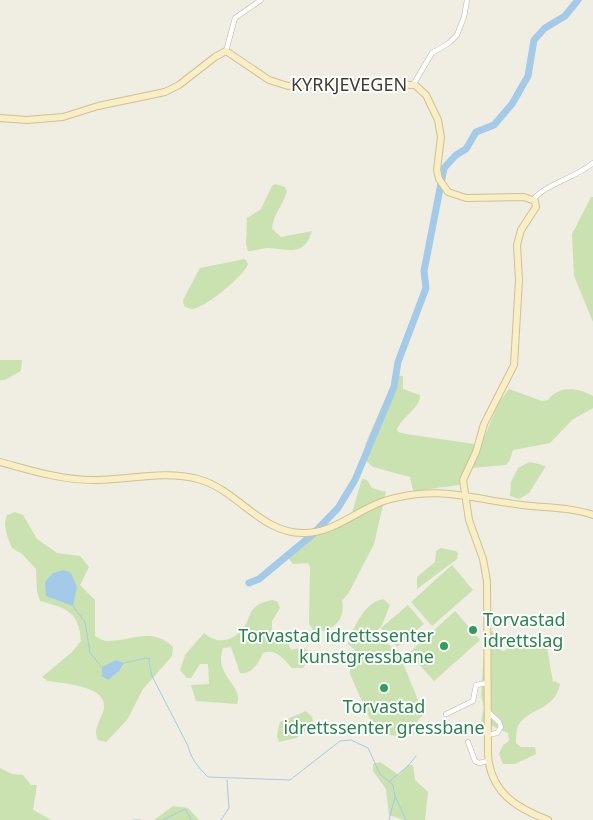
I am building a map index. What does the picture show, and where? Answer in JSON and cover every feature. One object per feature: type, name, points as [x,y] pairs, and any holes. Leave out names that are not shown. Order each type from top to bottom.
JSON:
[{"type":"main road","name":"KYRKJEVEGEN","points":[[226,51],[269,80],[288,86],[338,83],[413,85],[422,90],[438,120],[441,137],[437,157],[437,170],[439,179],[448,192],[466,198],[524,197],[534,200]]},
{"type":"main road","points":[[0,118],[27,120],[63,117],[98,106],[165,92],[179,85],[215,57],[226,51]]},
{"type":"main road","points":[[534,200],[536,207],[522,230],[517,245],[518,280],[514,364],[484,424],[476,452],[464,474],[463,486],[471,526],[486,574],[488,761],[494,780],[506,797],[525,810],[548,820]]},
{"type":"main road","points":[[0,462],[79,480],[172,476],[198,479],[224,490],[272,525],[299,533],[326,530],[370,507],[402,496],[430,492],[464,494],[510,503],[572,510],[593,515]]},
{"type":"street","points":[[226,51],[235,18],[261,0]]},
{"type":"street","points":[[413,85],[432,53],[449,43],[457,35],[464,17],[467,0]]},
{"type":"street","points":[[534,200],[538,194],[574,176],[593,163]]},
{"type":"street","points":[[446,714],[472,702],[475,696],[475,686],[487,683]]},
{"type":"street","points":[[487,711],[499,722],[501,727],[497,733],[488,735]]},
{"type":"street","points":[[468,742],[475,761],[479,764],[488,761]]},
{"type":"green space","points":[[275,184],[285,187],[287,191],[274,219],[272,229],[281,237],[312,231],[309,239],[305,245],[295,250],[268,248],[248,251],[246,245],[247,218],[261,209],[272,186]]},
{"type":"green space","points":[[591,197],[593,197],[593,322],[574,276],[572,234]]},
{"type":"green space","points":[[245,259],[248,264],[240,276],[214,298],[198,308],[191,309],[184,306],[183,300],[200,268]]},
{"type":"green space","points":[[0,360],[22,360],[21,371],[5,380],[0,380]]},
{"type":"green space","points":[[395,376],[403,376],[403,389],[420,395],[418,404],[397,429],[398,432],[406,434],[481,445],[499,402],[509,389],[542,401],[548,400],[552,395],[563,390],[581,391],[593,396],[593,408],[572,420],[550,443],[513,450],[510,460],[506,465],[471,468],[459,485],[415,491],[413,490],[410,477],[373,467],[364,459],[365,445]]},
{"type":"green space","points":[[530,462],[546,466],[529,493],[519,499],[510,496],[511,482],[518,468]]},
{"type":"green space","points":[[362,479],[367,480],[372,488],[386,492],[374,544],[348,594],[342,600],[343,607],[340,619],[333,627],[327,630],[314,631],[309,624],[310,567],[308,563],[293,564],[287,556],[303,543],[351,516]]},
{"type":"green space","points":[[15,512],[23,515],[37,539],[57,553],[80,556],[89,567],[80,585],[95,600],[95,636],[106,641],[141,636],[157,637],[173,647],[172,656],[143,689],[127,720],[106,742],[98,740],[96,735],[104,707],[103,700],[98,694],[82,687],[48,681],[42,677],[72,652],[81,641],[80,631],[70,612],[40,601],[37,592],[36,569],[22,554],[12,548],[6,532],[5,523],[7,515]]},
{"type":"green space","points":[[441,548],[456,551],[458,554],[457,559],[417,589],[417,577],[435,562],[436,551]]},
{"type":"green space","points":[[452,565],[473,590],[432,626],[411,602]]},
{"type":"green space","points":[[383,599],[390,605],[382,625],[370,640],[382,640],[398,651],[424,715],[420,717],[409,731],[393,736],[382,733],[373,726],[350,674],[351,657],[355,650],[348,644],[348,639],[366,609],[376,601]]},
{"type":"green space","points":[[273,600],[278,602],[280,608],[272,621],[272,629],[286,638],[291,650],[303,647],[311,653],[312,656],[303,668],[292,668],[276,653],[268,652],[263,653],[251,670],[240,673],[231,647],[223,648],[222,666],[236,691],[238,697],[237,704],[196,701],[191,685],[209,684],[208,664],[200,664],[191,678],[187,678],[180,670],[185,655],[204,633],[215,639],[227,640],[232,638],[242,630],[255,607],[263,602]]},
{"type":"green space","points":[[408,605],[424,624],[397,647],[381,628]]},
{"type":"green space","name":"Torvastad idrettssenter kunstgressbane","points":[[455,611],[480,640],[434,681],[409,653]]},
{"type":"green space","points":[[493,631],[498,648],[504,651],[515,643],[531,648],[546,642],[553,682],[555,681],[560,684],[553,699],[522,720],[518,726],[516,743],[521,747],[535,747],[536,754],[515,764],[503,764],[499,754],[503,745],[509,741],[508,733],[481,721],[484,707],[481,696],[485,634]]},
{"type":"green space","points":[[306,711],[312,717],[314,726],[296,738],[279,742],[277,736],[280,722]]},
{"type":"green space","points":[[380,762],[399,775],[408,765],[413,765],[415,780],[428,792],[425,820],[404,820],[389,815],[386,789],[373,771],[373,764]]},
{"type":"green space","points":[[0,768],[12,774],[23,775],[31,785],[37,785],[33,810],[51,820],[0,820]]},
{"type":"green space","points":[[173,806],[188,808],[199,820],[154,820]]},
{"type":"water","points":[[64,570],[71,573],[77,587],[73,606],[46,596],[45,582],[53,573]]},
{"type":"water","points":[[116,660],[124,663],[119,671],[108,680],[102,676],[102,667]]},
{"type":"waterway","points":[[249,583],[259,579],[312,535],[338,508],[355,480],[394,387],[398,362],[426,288],[424,271],[444,168],[456,155],[466,149],[476,132],[494,125],[512,104],[528,76],[534,40],[545,28],[565,16],[578,0]]},
{"type":"waterway","points":[[73,606],[85,622],[90,653],[102,667]]},
{"type":"waterway","points":[[124,663],[146,658],[150,659],[152,676],[193,759],[208,777],[290,780],[340,741],[351,740],[368,748],[380,774],[393,785],[395,796],[406,820]]},
{"type":"waterway","points":[[390,781],[408,766],[416,756]]},
{"type":"waterway","points":[[221,820],[229,808],[227,780]]},
{"type":"waterway","points":[[389,820],[395,797]]},
{"type":"waterway","points":[[163,820],[185,809],[192,820]]},
{"type":"waterway","points":[[133,820],[140,820]]},
{"type":"place","name":"Torvastad idrettslag","points":[[473,630]]},
{"type":"place","name":"Torvastad idrettssenter kunstgressbane","points":[[444,646]]},
{"type":"place","name":"Torvastad idrettssenter gressbane","points":[[384,688]]}]
